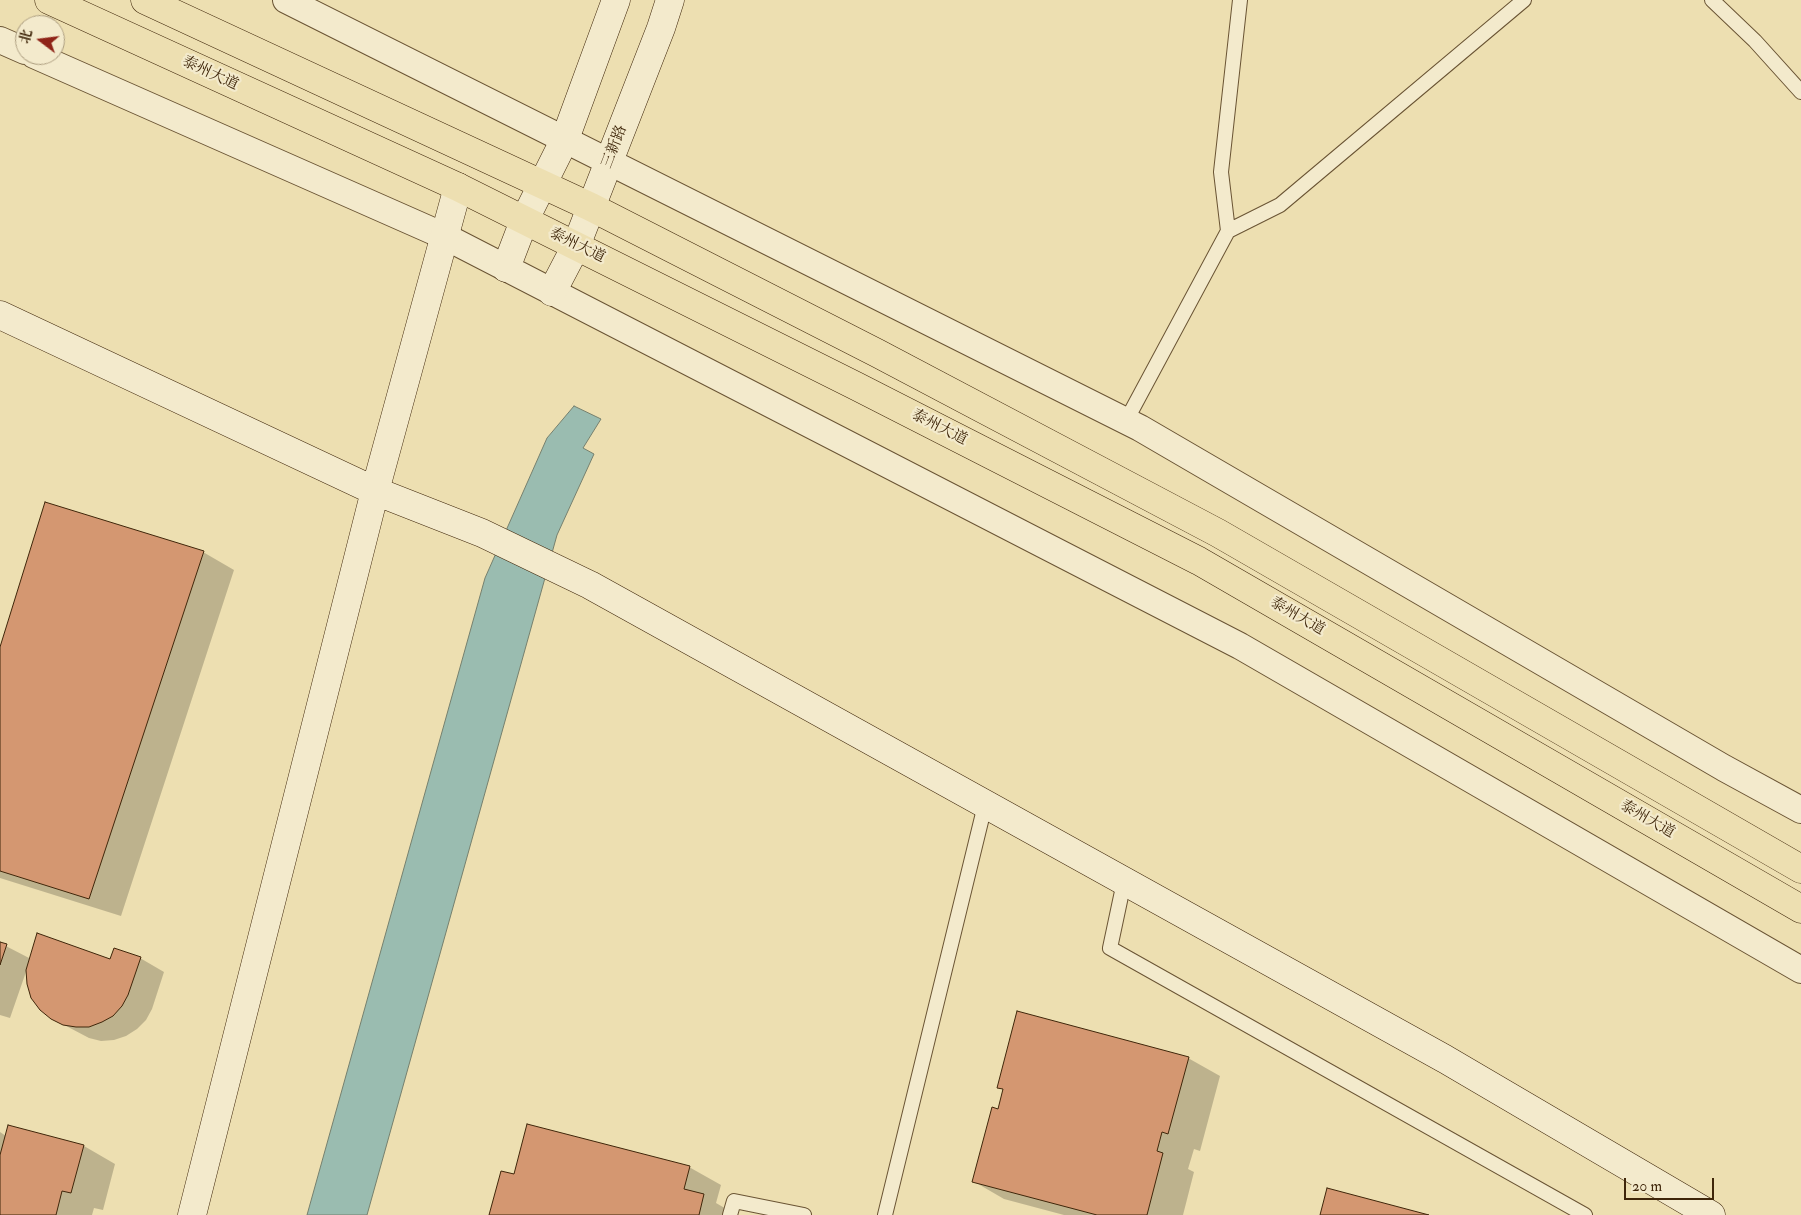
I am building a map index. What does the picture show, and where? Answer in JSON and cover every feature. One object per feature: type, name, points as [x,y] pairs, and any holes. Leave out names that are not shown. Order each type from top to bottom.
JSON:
[{"type":"highway","name":"泰州大道","points":[[49,0],[458,187],[1199,561],[1801,909]]},
{"type":"highway","points":[[145,0],[591,207],[877,353],[1218,533],[1801,869]]},
{"type":"street","points":[[286,0],[1126,421],[1724,768],[1801,810]]},
{"type":"street","points":[[506,268],[524,220],[565,139],[616,0]]},
{"type":"street","name":"三新路","points":[[552,292],[576,246],[661,28],[670,0]]},
{"type":"street","points":[[0,40],[15,47]]},
{"type":"street","points":[[57,65],[444,236],[1240,646],[1801,970]]},
{"type":"street","points":[[192,1215],[375,491],[458,187]]},
{"type":"street","points":[[0,315],[375,491],[482,532],[590,586],[1445,1059],[1711,1215]]},
{"type":"lane","points":[[1126,421],[1228,231],[1221,172],[1240,0]]},
{"type":"lane","points":[[1228,231],[1280,205],[1524,0]]},
{"type":"lane","points":[[1712,0],[1755,41],[1801,92]]},
{"type":"lane","points":[[885,1215],[984,805]]},
{"type":"lane","points":[[1124,882],[1110,948],[1585,1215]]},
{"type":"lane","points":[[730,1215],[734,1201],[804,1215]]},
{"type":"water","points":[[574,406],[601,419],[583,448],[594,454],[557,535],[367,1215],[307,1215],[485,578],[547,438]]},
{"type":"building","points":[[45,502],[204,551],[89,899],[0,871],[0,647]]},
{"type":"building","points":[[37,933],[110,959],[114,948],[141,957],[128,995],[122,1006],[113,1016],[89,1027],[76,1027],[63,1025],[51,1019],[40,1010],[31,998],[26,970]]},
{"type":"building","points":[[0,942],[7,944],[0,965]]},
{"type":"building","points":[[1017,1011],[1189,1057],[1168,1134],[1162,1132],[1157,1151],[1163,1153],[1147,1215],[1097,1215],[972,1182],[992,1107],[998,1109],[1003,1089],[997,1088]]},
{"type":"building","points":[[527,1124],[690,1166],[684,1189],[704,1194],[699,1215],[489,1215],[501,1171],[514,1174]]},
{"type":"building","points":[[8,1125],[84,1145],[71,1193],[62,1191],[56,1215],[0,1215],[0,1155]]},
{"type":"building","points":[[1327,1188],[1429,1215],[1320,1215]]}]
